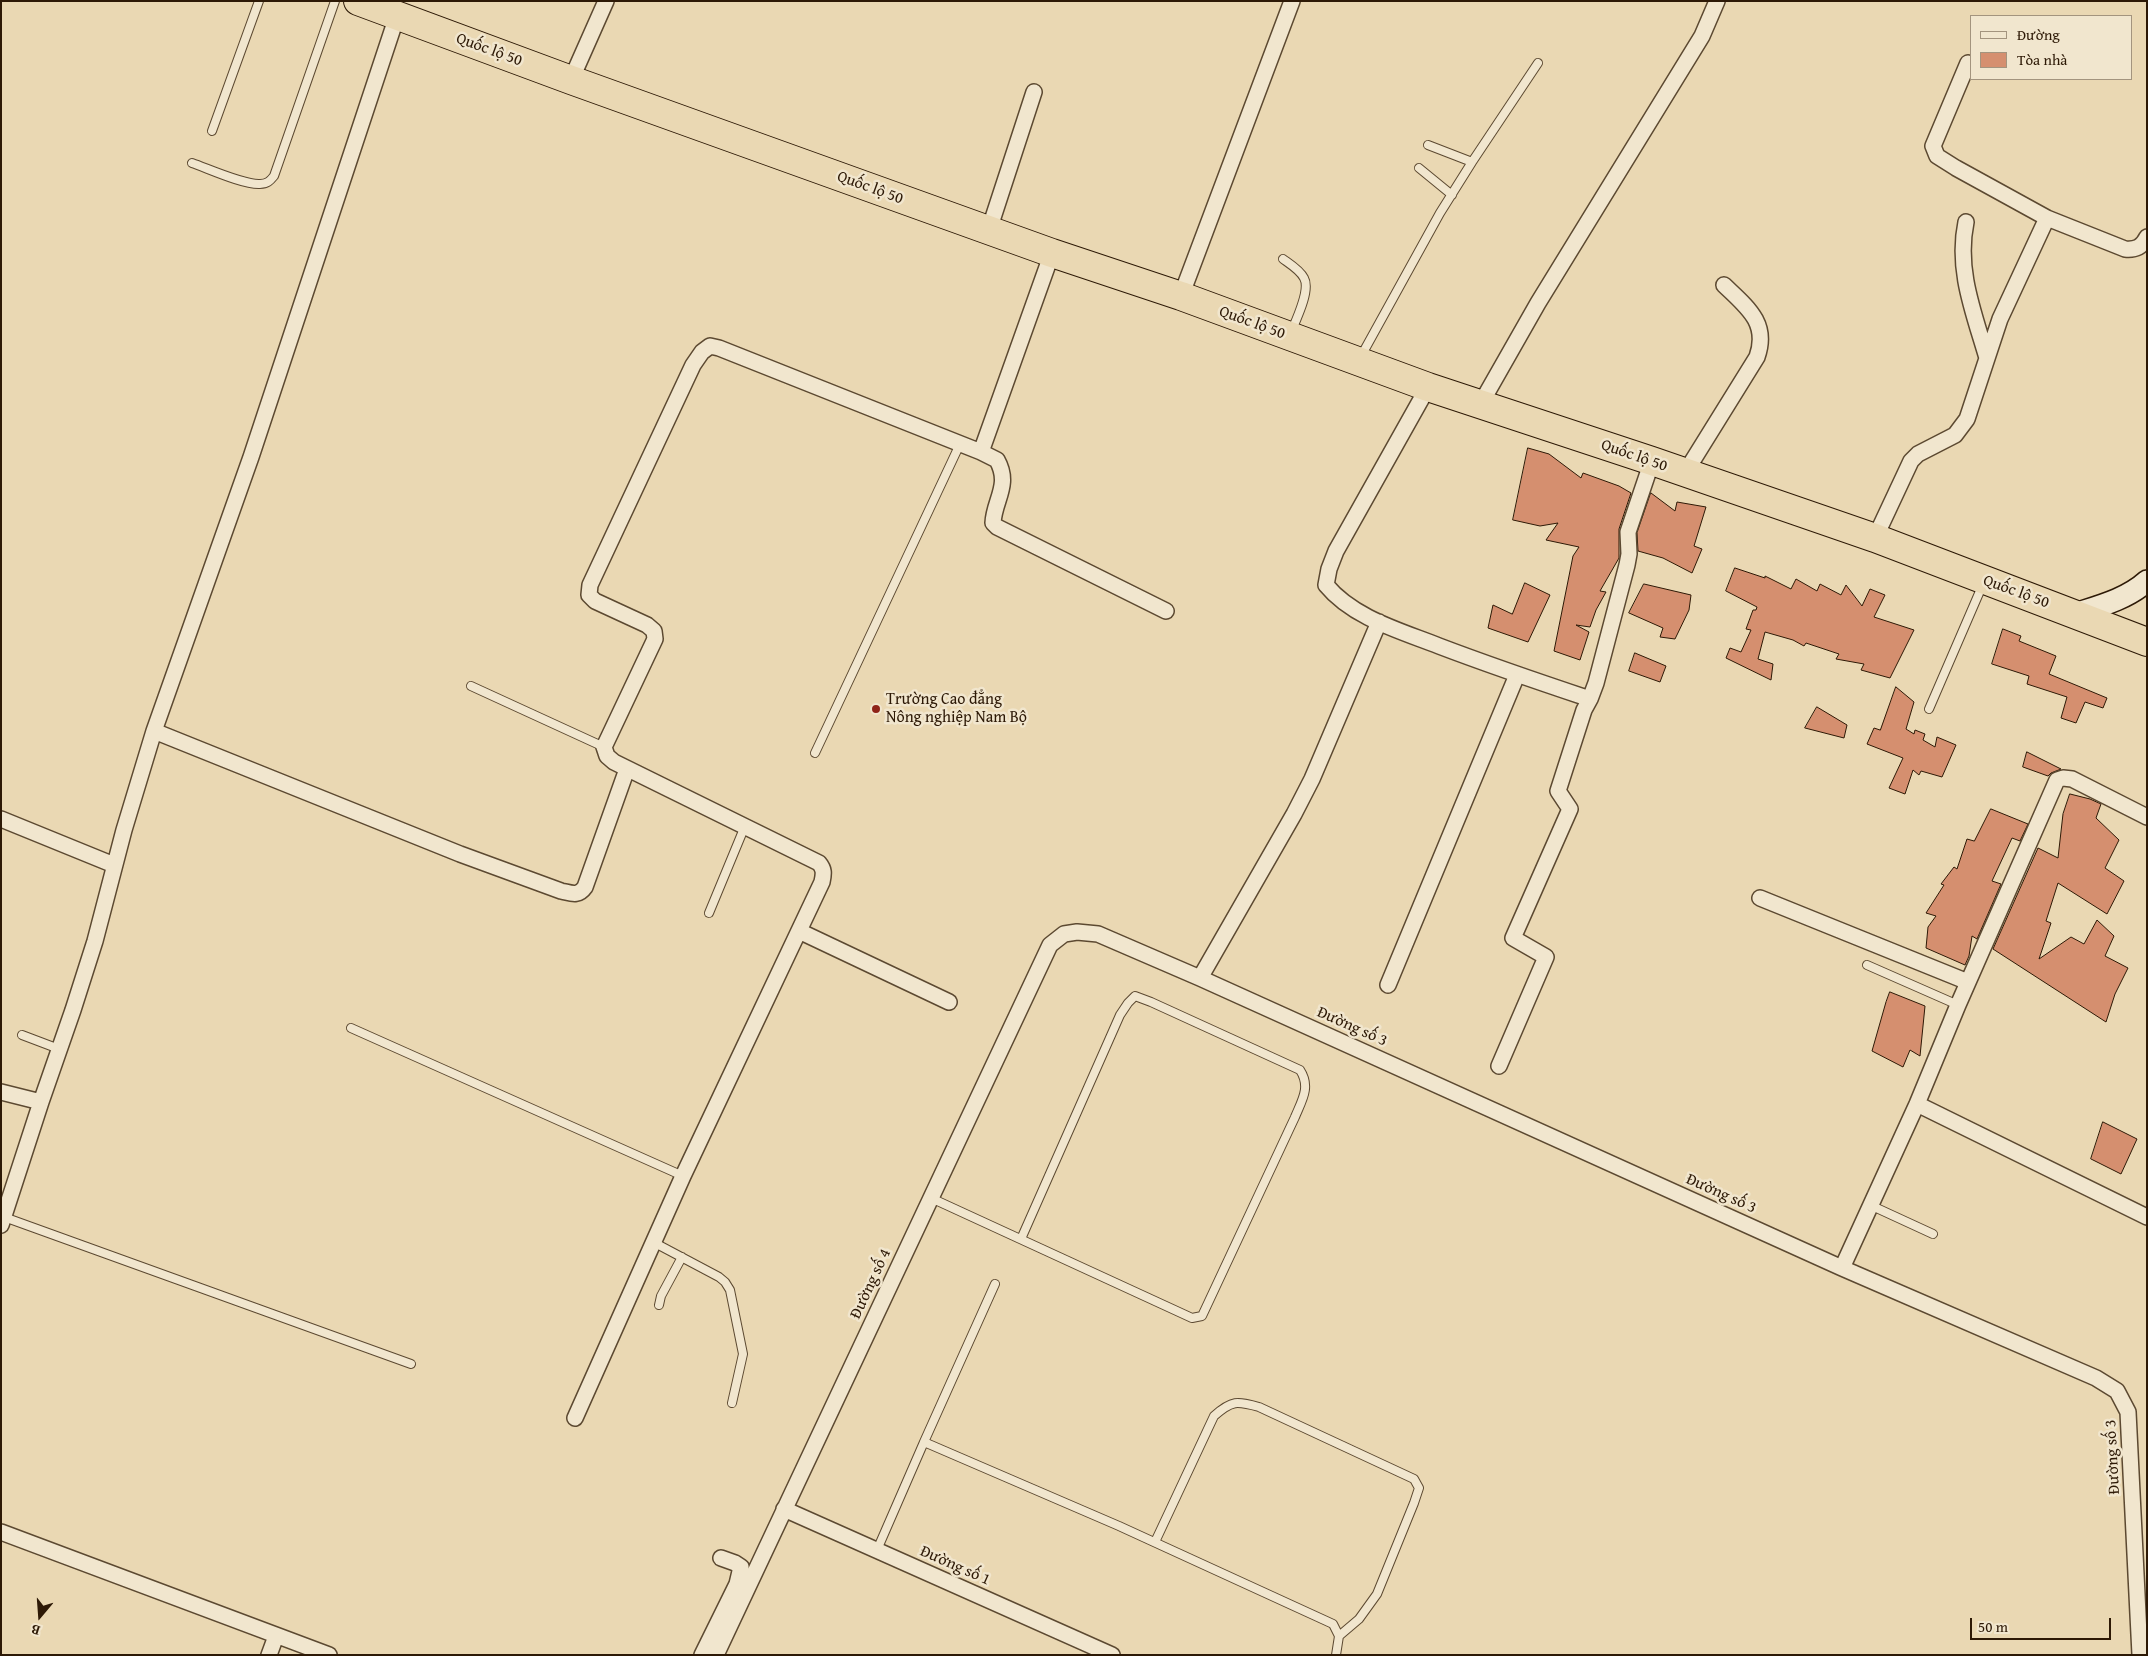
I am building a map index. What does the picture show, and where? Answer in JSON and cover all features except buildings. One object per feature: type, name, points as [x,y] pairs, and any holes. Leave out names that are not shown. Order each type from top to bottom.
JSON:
[{"type":"highway","name":"Quốc lộ 50","points":[[358,1],[570,80],[1052,253],[1182,296],[1428,387],[1652,461],[1875,538],[2147,642]]},
{"type":"main road","points":[[2075,614],[2107,604],[2147,581]]},
{"type":"street","points":[[570,80],[606,1]]},
{"type":"street","points":[[1182,296],[1292,1]]},
{"type":"street","points":[[1480,405],[1538,303],[1702,36],[1717,1]]},
{"type":"street","points":[[3,1221],[8,1180],[38,1102],[95,940],[114,865],[154,731],[251,457],[397,16]]},
{"type":"street","points":[[1968,63],[1933,146],[1937,156],[2047,218],[2124,249],[2133,250],[2139,248],[2147,237]]},
{"type":"street","points":[[989,230],[1034,92]]},
{"type":"street","points":[[1875,538],[1911,462],[1918,454],[1955,435],[1967,419],[2000,319],[2047,218]]},
{"type":"street","points":[[1966,222],[1962,250],[1963,265],[1967,290],[1987,358]]},
{"type":"street","points":[[981,452],[1052,253]]},
{"type":"street","points":[[1685,473],[1757,357],[1762,344],[1756,320],[1745,304],[1724,285]]},
{"type":"street","points":[[575,1418],[683,1176],[822,882],[824,869],[819,862],[627,768],[607,756],[604,747],[654,639],[654,631],[647,625],[595,601],[589,594],[590,585],[693,365],[702,352],[710,346],[719,348],[997,460],[1000,466],[1002,494],[993,516],[993,523],[997,528],[1166,611]]},
{"type":"street","points":[[1428,387],[1336,551],[1326,585],[1349,606],[1379,622],[1517,675],[1590,699]]},
{"type":"street","points":[[1499,1066],[1546,957],[1513,938],[1570,809],[1558,791],[1584,710],[1596,683],[1627,564],[1629,554],[1628,532],[1652,461]]},
{"type":"street","points":[[1200,978],[1308,788],[1379,622]]},
{"type":"street","points":[[1388,985],[1517,675]]},
{"type":"street","points":[[154,731],[460,854],[576,894],[581,893],[585,887],[627,768]]},
{"type":"street","points":[[1842,1268],[1918,1104],[1958,1005],[2057,780],[2063,778],[2072,779],[2147,817]]},
{"type":"street","points":[[1,819],[114,865]]},
{"type":"street","points":[[1760,898],[1968,982]]},
{"type":"street","points":[[799,931],[949,1002]]},
{"type":"street","name":"Đường số 3","points":[[1064,934],[1077,932],[1098,934],[1200,978],[1842,1268],[2096,1378],[2118,1391],[2128,1412],[2140,1516],[2140,1655]]},
{"type":"street","name":"Đường số 4","points":[[716,1655],[1050,945],[1064,934]]},
{"type":"street","points":[[1,1092],[38,1102]]},
{"type":"street","points":[[1918,1104],[2147,1217]]},
{"type":"street","name":"Đường số 1","points":[[784,1509],[1112,1655]]},
{"type":"street","points":[[1,1532],[329,1655]]},
{"type":"street","points":[[702,1655],[737,1584],[741,1568],[735,1562],[721,1558]]},
{"type":"street","points":[[269,1655],[276,1636]]},
{"type":"lane","points":[[212,131],[259,1]]},
{"type":"lane","points":[[192,163],[249,182],[261,184],[269,182],[274,176],[334,1]]},
{"type":"lane","points":[[1358,362],[1452,195],[1538,63]]},
{"type":"lane","points":[[1428,144],[1472,162]]},
{"type":"lane","points":[[1419,168],[1452,195]]},
{"type":"lane","points":[[1283,259],[1304,278],[1306,283],[1306,291],[1290,337]]},
{"type":"lane","points":[[815,753],[960,444]]},
{"type":"lane","points":[[1929,709],[1985,580]]},
{"type":"lane","points":[[471,686],[604,747]]},
{"type":"lane","points":[[709,913],[744,826]]},
{"type":"lane","points":[[1867,965],[1958,1005]]},
{"type":"lane","points":[[931,1198],[1192,1318],[1202,1316],[1295,1117],[1306,1090],[1306,1079],[1300,1070],[1135,996],[1120,1015],[1021,1239]]},
{"type":"lane","points":[[351,1028],[683,1176]]},
{"type":"lane","points":[[22,1035],[56,1048]]},
{"type":"lane","points":[[1870,1205],[1933,1234]]},
{"type":"lane","points":[[3,1221],[411,1364]]},
{"type":"lane","points":[[653,1242],[719,1277],[730,1290],[743,1354],[732,1403]]},
{"type":"lane","points":[[659,1305],[661,1296],[682,1257]]},
{"type":"lane","points":[[877,1550],[995,1284]]},
{"type":"lane","points":[[1154,1542],[1214,1416],[1226,1405],[1239,1402],[1259,1407],[1414,1479],[1419,1488],[1414,1504],[1377,1594],[1360,1618],[1339,1636]]},
{"type":"lane","points":[[924,1442],[1154,1542],[1333,1624],[1339,1636],[1336,1655]]},
{"type":"place","name":"Trường Cao đẳng Nông nghiệp Nam Bộ","points":[[876,709]]}]
